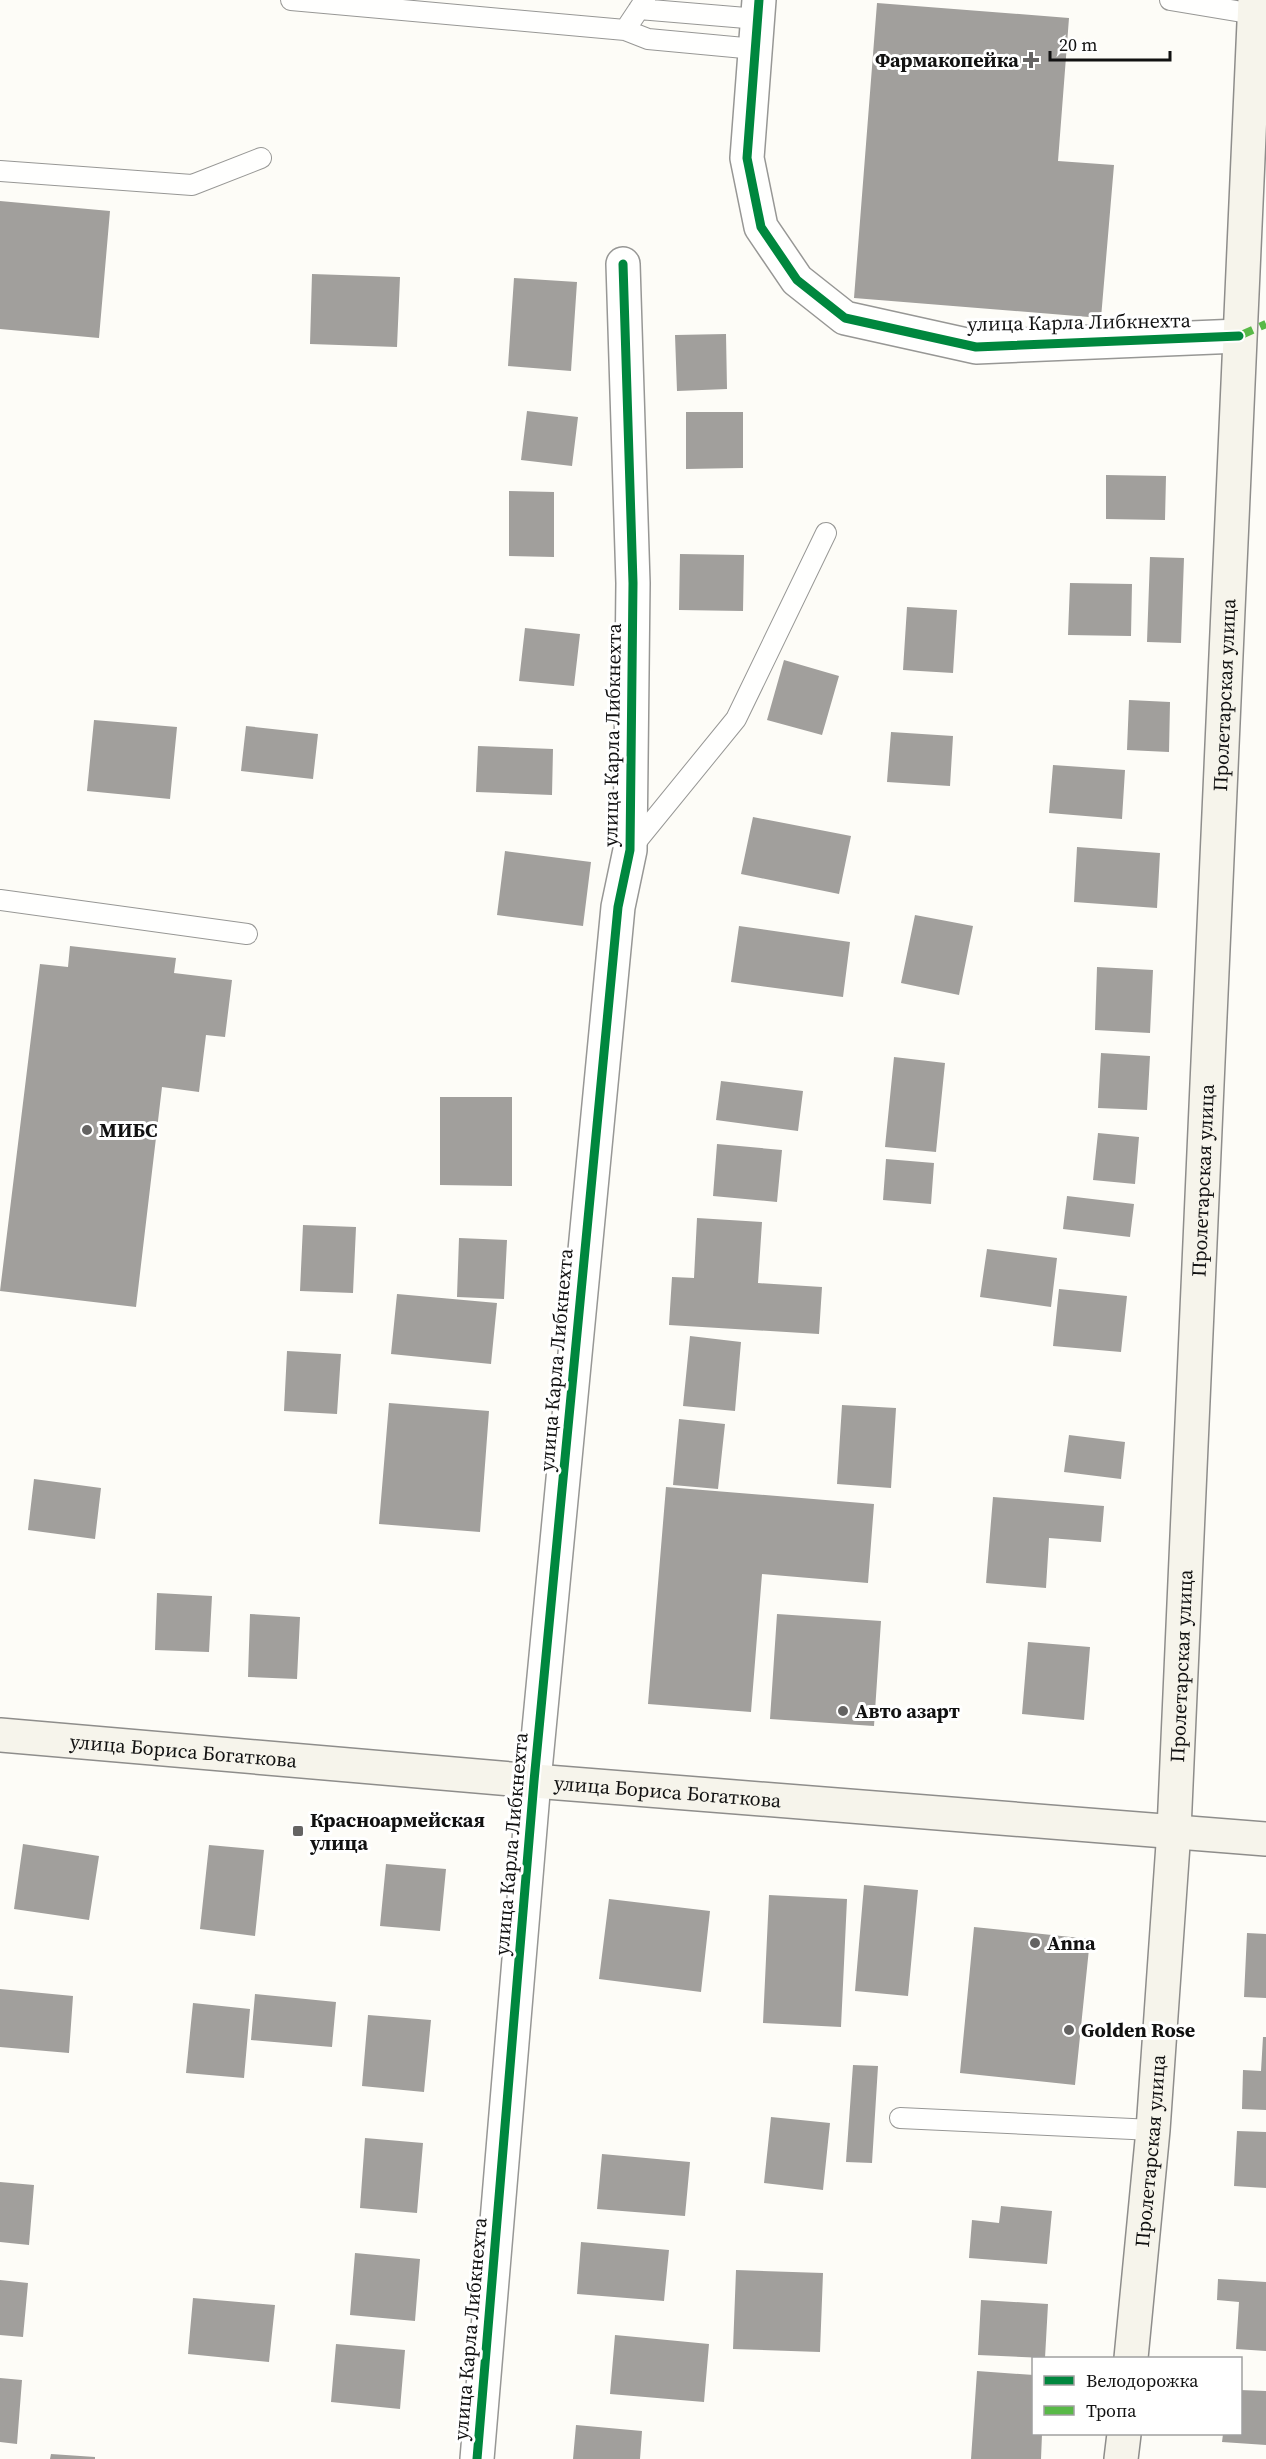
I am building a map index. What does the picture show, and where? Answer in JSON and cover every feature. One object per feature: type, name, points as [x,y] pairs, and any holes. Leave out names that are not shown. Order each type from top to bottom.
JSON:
[{"type":"main road","name":"Пролетарская улица","points":[[1131,2357],[1153,2130],[1174,1830],[1254,7]]},
{"type":"main road","name":"улица Бориса Богаткова","points":[[0,1735],[534,1781],[1266,1839]]},
{"type":"main road","points":[[1121,2459],[1124,2435]]},
{"type":"street","name":"улица Карла Либкнехта","points":[[758,23],[747,158],[761,227],[797,280],[845,318],[976,347],[1239,336]]},
{"type":"street","name":"улица Карла Либкнехта","points":[[477,2459],[534,1781],[618,907],[630,850],[633,584],[623,264]]},
{"type":"lane","points":[[291,0],[626,30],[648,39],[758,23]]},
{"type":"lane","points":[[1170,0],[1254,7]]},
{"type":"lane","points":[[626,30],[642,4],[758,23]]},
{"type":"lane","points":[[0,171],[192,185],[261,158]]},
{"type":"lane","points":[[630,850],[736,719],[826,533]]},
{"type":"lane","points":[[0,900],[247,934]]},
{"type":"lane","points":[[900,2118],[1153,2130]]},
{"type":"building","points":[[877,3],[1069,18],[1058,161],[1114,165],[1101,318],[854,298]]},
{"type":"building","points":[[0,201],[110,211],[99,338],[0,329]]},
{"type":"building","points":[[312,274],[400,277],[397,347],[310,344]]},
{"type":"building","points":[[514,278],[577,282],[571,371],[508,366]]},
{"type":"building","points":[[726,334],[727,389],[677,391],[675,335]]},
{"type":"building","points":[[527,411],[578,417],[572,466],[521,460]]},
{"type":"building","points":[[686,412],[743,412],[743,468],[686,469]]},
{"type":"building","points":[[1106,475],[1166,476],[1165,520],[1106,519]]},
{"type":"building","points":[[509,491],[554,492],[554,557],[509,556]]},
{"type":"building","points":[[680,554],[744,555],[743,611],[679,610]]},
{"type":"building","points":[[1150,557],[1184,558],[1181,643],[1147,642]]},
{"type":"building","points":[[1070,583],[1132,584],[1131,636],[1068,635]]},
{"type":"building","points":[[907,607],[957,610],[953,673],[903,670]]},
{"type":"building","points":[[525,628],[580,634],[574,686],[519,681]]},
{"type":"building","points":[[784,660],[839,676],[822,735],[767,720]]},
{"type":"building","points":[[1129,700],[1170,702],[1169,752],[1127,750]]},
{"type":"building","points":[[94,720],[177,727],[170,799],[87,791]]},
{"type":"building","points":[[246,726],[318,734],[313,779],[241,771]]},
{"type":"building","points":[[891,732],[953,736],[950,786],[887,782]]},
{"type":"building","points":[[478,746],[553,749],[552,795],[476,792]]},
{"type":"building","points":[[1053,765],[1125,770],[1122,819],[1049,813]]},
{"type":"building","points":[[753,817],[851,836],[839,894],[741,874]]},
{"type":"building","points":[[1077,847],[1160,853],[1157,908],[1074,902]]},
{"type":"building","points":[[505,851],[591,862],[583,926],[497,915]]},
{"type":"building","points":[[915,915],[973,926],[959,995],[901,983]]},
{"type":"building","points":[[739,926],[850,942],[843,997],[731,982]]},
{"type":"building","points":[[70,946],[176,958],[174,973],[232,980],[225,1037],[206,1035],[199,1092],[162,1087],[136,1307],[0,1291],[40,964],[68,967]]},
{"type":"building","points":[[1097,967],[1153,970],[1150,1033],[1095,1030]]},
{"type":"building","points":[[1101,1053],[1150,1056],[1147,1110],[1098,1108]]},
{"type":"building","points":[[894,1057],[945,1063],[936,1152],[885,1147]]},
{"type":"building","points":[[721,1081],[803,1091],[798,1131],[716,1120]]},
{"type":"building","points":[[440,1097],[512,1097],[512,1186],[440,1185]]},
{"type":"building","points":[[1098,1133],[1139,1137],[1135,1184],[1093,1180]]},
{"type":"building","points":[[717,1144],[782,1150],[777,1202],[713,1196]]},
{"type":"building","points":[[886,1159],[934,1163],[931,1204],[883,1200]]},
{"type":"building","points":[[1067,1196],[1134,1204],[1130,1237],[1063,1229]]},
{"type":"building","points":[[697,1218],[762,1222],[758,1283],[822,1287],[819,1334],[669,1325],[672,1277],[694,1278]]},
{"type":"building","points":[[303,1225],[356,1227],[353,1293],[300,1291]]},
{"type":"building","points":[[459,1238],[507,1240],[504,1299],[457,1297]]},
{"type":"building","points":[[987,1249],[1057,1258],[1051,1307],[980,1297]]},
{"type":"building","points":[[1059,1289],[1127,1296],[1121,1352],[1053,1346]]},
{"type":"building","points":[[397,1294],[497,1303],[491,1364],[391,1354]]},
{"type":"building","points":[[690,1336],[741,1342],[735,1411],[683,1406]]},
{"type":"building","points":[[287,1351],[341,1354],[337,1414],[284,1411]]},
{"type":"building","points":[[389,1403],[489,1411],[480,1532],[379,1524]]},
{"type":"building","points":[[842,1405],[896,1408],[891,1488],[837,1484]]},
{"type":"building","points":[[679,1419],[725,1424],[718,1489],[673,1485]]},
{"type":"building","points":[[1069,1435],[1125,1442],[1121,1479],[1064,1472]]},
{"type":"building","points":[[34,1479],[101,1488],[95,1539],[28,1530]]},
{"type":"building","points":[[666,1487],[874,1504],[868,1583],[762,1574],[751,1712],[648,1704]]},
{"type":"building","points":[[993,1497],[1104,1506],[1101,1542],[1049,1538],[1046,1588],[986,1583]]},
{"type":"building","points":[[157,1593],[212,1596],[209,1652],[155,1650]]},
{"type":"building","points":[[250,1614],[300,1617],[297,1679],[248,1677]]},
{"type":"building","points":[[777,1614],[881,1621],[874,1726],[770,1719]]},
{"type":"building","points":[[1028,1642],[1090,1647],[1084,1720],[1022,1714]]},
{"type":"building","points":[[23,1844],[99,1856],[89,1920],[14,1909]]},
{"type":"building","points":[[209,1845],[264,1850],[255,1936],[200,1929]]},
{"type":"building","points":[[386,1864],[446,1869],[440,1931],[380,1926]]},
{"type":"building","points":[[864,1885],[918,1890],[908,1996],[855,1991]]},
{"type":"building","points":[[769,1895],[847,1899],[841,2027],[763,2023]]},
{"type":"building","points":[[609,1899],[710,1911],[701,1992],[599,1979]]},
{"type":"building","points":[[974,1927],[1090,1939],[1075,2085],[960,2073]]},
{"type":"building","points":[[1247,1933],[1266,1934],[1266,1998],[1244,1997]]},
{"type":"building","points":[[0,1989],[73,1996],[69,2053],[0,2047]]},
{"type":"building","points":[[255,1994],[336,2002],[332,2047],[251,2040]]},
{"type":"building","points":[[193,2003],[250,2009],[244,2078],[186,2073]]},
{"type":"building","points":[[368,2015],[431,2020],[424,2092],[362,2086]]},
{"type":"building","points":[[1263,2037],[1266,2037],[1266,2110],[1242,2109],[1243,2070],[1261,2071]]},
{"type":"building","points":[[853,2065],[878,2066],[872,2163],[846,2162]]},
{"type":"building","points":[[771,2117],[830,2123],[823,2190],[764,2183]]},
{"type":"building","points":[[1237,2131],[1266,2132],[1266,2188],[1234,2186]]},
{"type":"building","points":[[365,2138],[423,2143],[417,2213],[360,2208]]},
{"type":"building","points":[[602,2154],[690,2162],[685,2216],[597,2209]]},
{"type":"building","points":[[0,2182],[34,2185],[29,2245],[0,2242]]},
{"type":"building","points":[[1001,2206],[1052,2211],[1047,2264],[969,2258],[972,2220],[999,2223]]},
{"type":"building","points":[[581,2242],[669,2250],[664,2301],[577,2294]]},
{"type":"building","points":[[355,2253],[420,2259],[415,2321],[350,2315]]},
{"type":"building","points":[[736,2270],[823,2273],[820,2352],[733,2349]]},
{"type":"building","points":[[1218,2279],[1266,2282],[1266,2351],[1236,2349],[1239,2302],[1217,2300]]},
{"type":"building","points":[[0,2280],[28,2283],[23,2337],[0,2335]]},
{"type":"building","points":[[193,2298],[275,2305],[269,2362],[188,2354]]},
{"type":"building","points":[[981,2300],[1048,2304],[1045,2357],[978,2355]]},
{"type":"building","points":[[615,2335],[709,2344],[704,2402],[610,2394]]},
{"type":"building","points":[[336,2344],[405,2350],[400,2409],[331,2402]]},
{"type":"building","points":[[977,2371],[1032,2375],[1032,2435],[1042,2435],[1041,2459],[971,2459]]},
{"type":"building","points":[[0,2378],[22,2380],[17,2444],[0,2442]]},
{"type":"building","points":[[1242,2390],[1266,2391],[1266,2445],[1222,2442],[1223,2435],[1242,2435]]},
{"type":"building","points":[[576,2425],[642,2431],[640,2459],[573,2459]]},
{"type":"building","points":[[51,2454],[95,2457],[95,2459],[50,2459]]},
{"type":"marked path","points":[[1239,336],[1266,324]]},
{"type":"cycle path","points":[[759,0],[747,158],[761,227],[797,280],[845,318],[976,347],[1239,336]]},
{"type":"cycle path","points":[[477,2459],[534,1781],[618,907],[630,850],[633,583],[623,264]]},
{"type":"place","name":"Фармакопейка","points":[[1031,60]]},
{"type":"place","name":"МИБС","points":[[87,1130]]},
{"type":"place","name":"Авто азарт","points":[[843,1711]]},
{"type":"place","name":"Красноармейская улица","points":[[298,1831]]},
{"type":"place","name":"Anna","points":[[1035,1943]]},
{"type":"place","name":"Golden Rose","points":[[1069,2030]]}]
